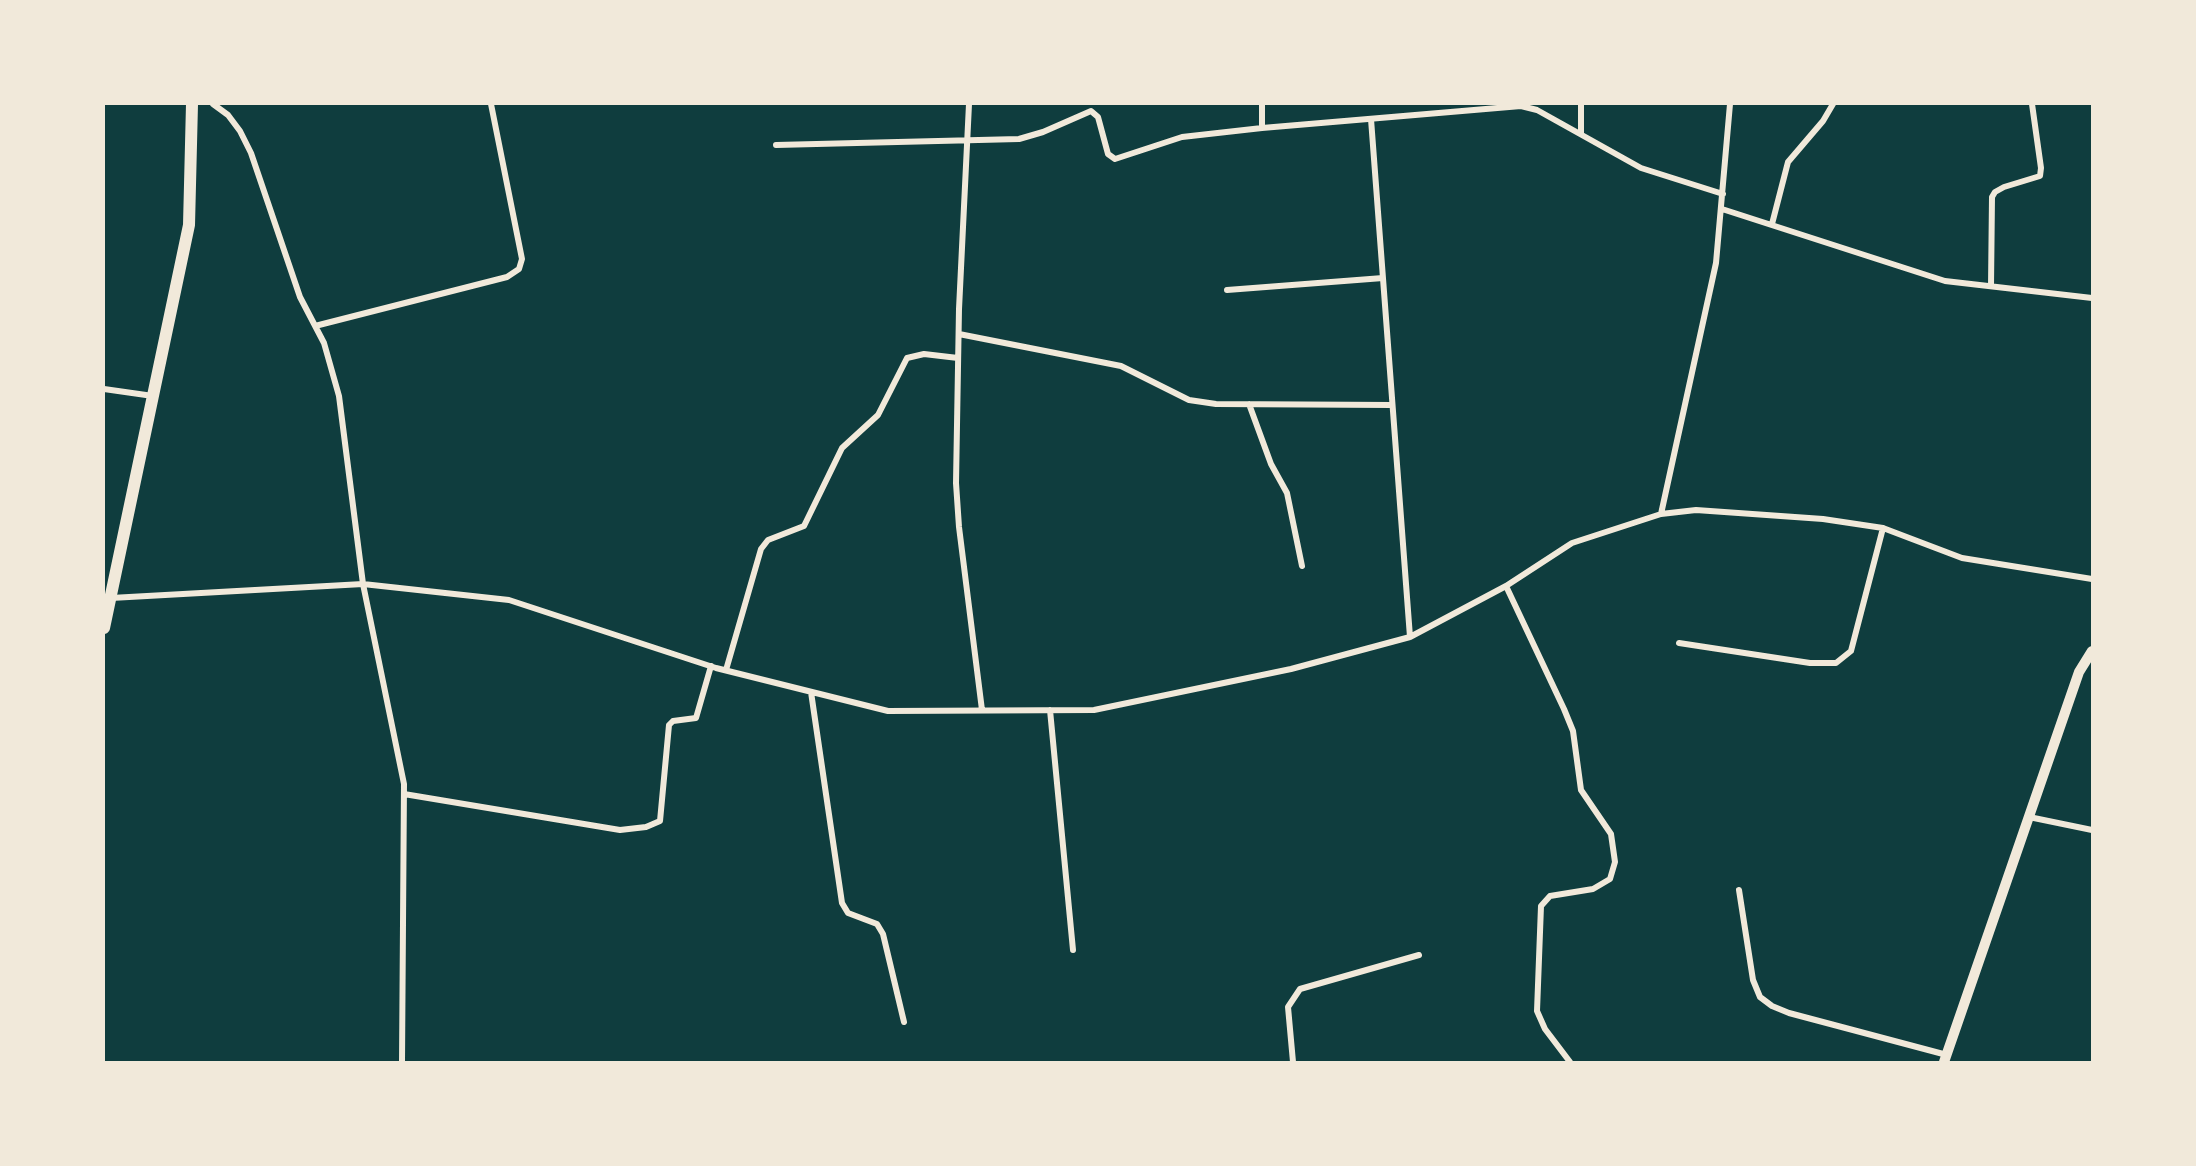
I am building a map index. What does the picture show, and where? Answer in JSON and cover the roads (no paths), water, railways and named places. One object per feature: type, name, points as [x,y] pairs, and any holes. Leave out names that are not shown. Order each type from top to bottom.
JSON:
[{"type":"main road","points":[[104,628],[107,598],[189,225],[192,104]]},
{"type":"street","points":[[213,104],[234,123],[251,153],[300,297],[324,343],[339,396],[363,584],[404,784],[402,1062]]},
{"type":"street","points":[[315,326],[507,277],[519,269],[522,259],[491,104]]},
{"type":"street","points":[[969,104],[958,358],[956,483],[959,527],[981,710]]},
{"type":"street","points":[[1262,104],[1262,128]]},
{"type":"street","points":[[1581,104],[1581,134]]},
{"type":"street","points":[[1661,514],[1716,263],[1730,104]]},
{"type":"street","points":[[1772,224],[1788,162],[1796,149],[1823,121],[1833,104]]},
{"type":"street","points":[[1991,286],[1992,197],[1995,192],[2004,187],[2040,176],[2041,168],[2032,104]]},
{"type":"street","points":[[776,145],[1019,139],[1043,132],[1091,111],[1098,117],[1108,154],[1115,159],[1182,137],[1521,106],[1537,110],[1641,168],[1723,194]]},
{"type":"street","points":[[1371,119],[1410,637]]},
{"type":"street","points":[[1722,209],[1927,276],[2092,298]]},
{"type":"street","points":[[1227,290],[1383,279]]},
{"type":"street","points":[[959,334],[1121,366],[1189,400],[1249,405],[1392,405]]},
{"type":"street","points":[[726,670],[761,549],[768,540],[804,526],[842,448],[878,415],[907,358],[924,354],[958,358]]},
{"type":"street","points":[[104,389],[153,396]]},
{"type":"street","points":[[1249,405],[1271,464],[1287,493],[1302,566]]},
{"type":"street","points":[[107,598],[363,584],[509,600],[711,666],[888,711],[1094,710],[1291,669],[1410,637],[1506,586],[1572,543],[1661,514],[1696,510],[1823,519],[1883,528],[1962,558],[2092,579]]},
{"type":"street","points":[[1679,643],[1809,663],[1836,663],[1851,651],[1883,528]]},
{"type":"street","points":[[1506,586],[1573,730],[1581,790],[1611,834],[1615,862],[1610,879],[1593,890],[1550,896],[1541,906],[1537,1011],[1545,1029],[1570,1062]]},
{"type":"street","points":[[1739,890],[1753,980],[1760,997],[1772,1006],[1789,1013],[1945,1059],[2079,672],[2092,651]]},
{"type":"street","points":[[404,794],[620,830],[646,827],[660,822],[669,725],[673,721],[696,718],[711,666]]},
{"type":"street","points":[[811,692],[842,903],[848,913],[877,924],[883,934],[904,1022]]},
{"type":"street","points":[[1050,710],[1074,950]]},
{"type":"street","points":[[2029,817],[2092,830]]},
{"type":"street","points":[[1293,1062],[1288,1007],[1300,989],[1419,955]]}]
